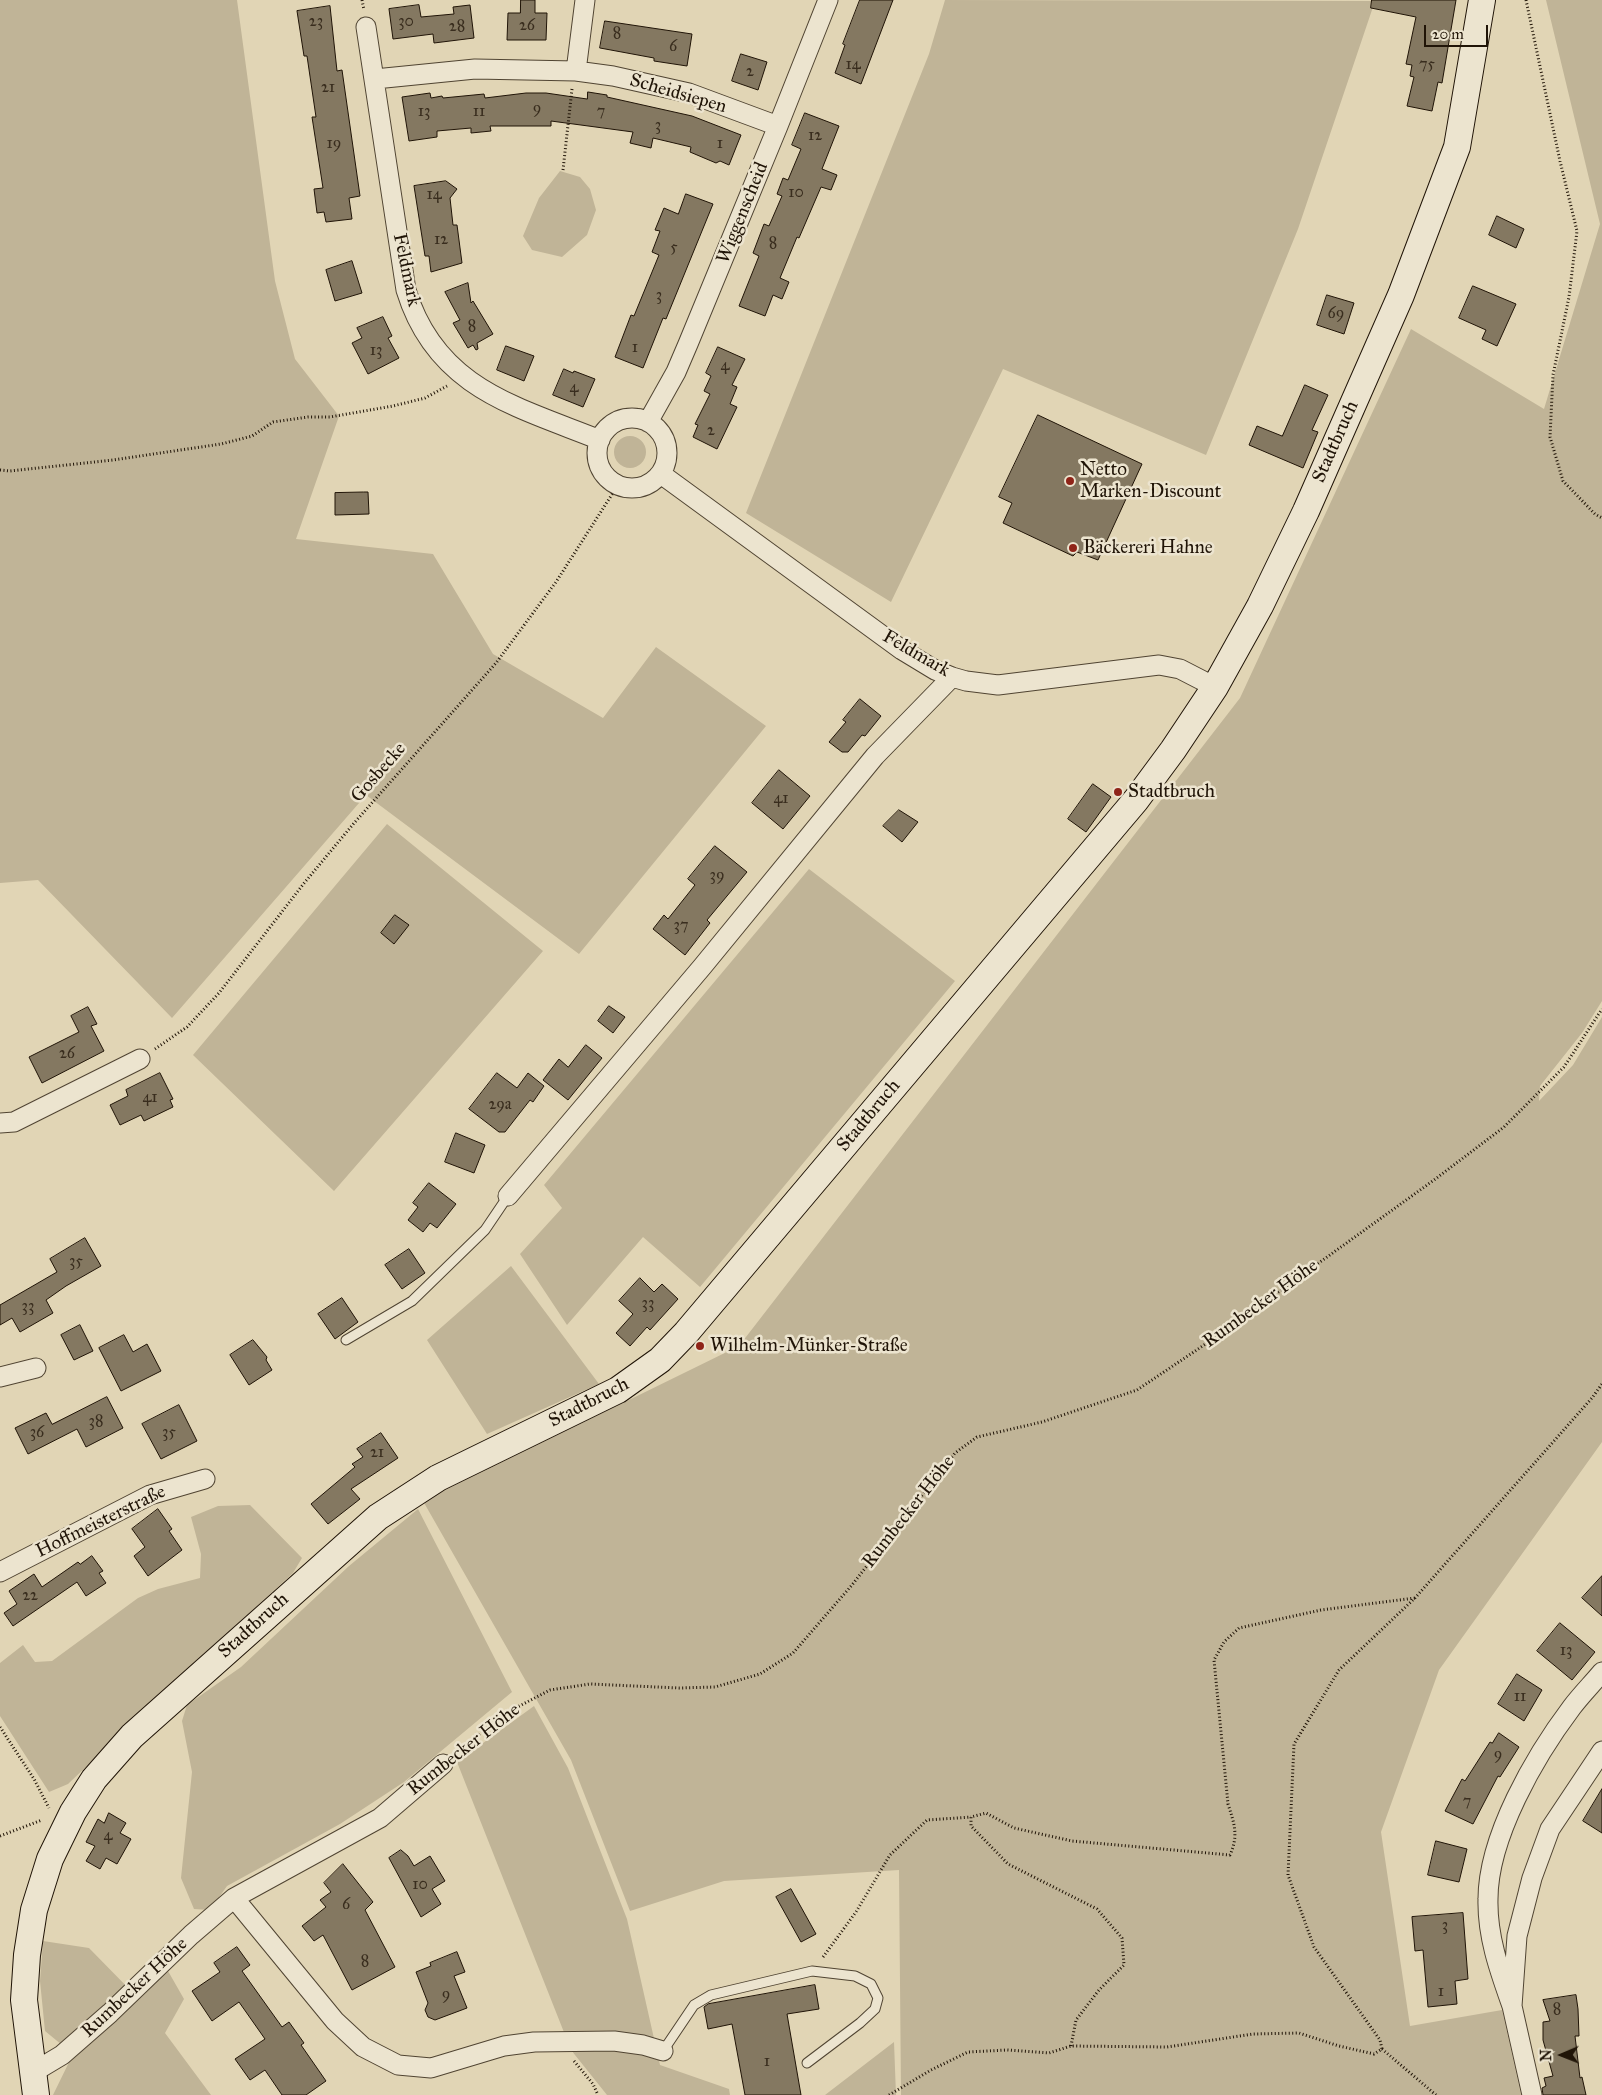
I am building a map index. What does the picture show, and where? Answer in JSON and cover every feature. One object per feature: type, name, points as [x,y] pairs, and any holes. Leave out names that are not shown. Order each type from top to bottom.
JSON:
[{"type":"street","points":[[576,71],[585,0]]},
{"type":"street","name":"Wiggenscheid","points":[[648,422],[676,372],[828,0]]},
{"type":"street","name":"Stadtbruch","points":[[34,2084],[24,2000],[27,1956],[36,1902],[50,1859],[60,1819],[94,1779],[132,1736],[378,1517],[438,1478],[618,1390],[660,1360],[686,1333],[1136,800],[1173,750],[1214,687],[1260,606],[1302,520],[1398,304],[1457,147],[1482,0]]},
{"type":"street","name":"Feldmark","points":[[366,28],[406,290],[412,309],[435,348],[463,377],[495,397],[600,440]]},
{"type":"street","name":"Scheidsiepen","points":[[375,79],[475,68],[576,71],[613,76],[689,93],[778,126]]},
{"type":"street","points":[[637,418],[648,422],[658,429],[665,439],[666,463],[661,474],[652,482],[642,487],[618,486],[602,472],[598,456],[600,440],[606,430],[615,423],[637,418]]},
{"type":"street","name":"Feldmark","points":[[661,474],[902,650],[936,670],[983,684],[1010,685],[1159,665],[1180,669],[1214,687]]},
{"type":"street","points":[[508,1196],[696,974],[875,756],[952,676]]},
{"type":"street","points":[[0,1123],[14,1122],[140,1059]]},
{"type":"street","points":[[0,1377],[36,1368]]},
{"type":"street","name":"Hoffmeisterstraße","points":[[0,1572],[150,1495],[205,1478]]},
{"type":"street","points":[[1532,2095],[1512,2006],[1495,1959],[1488,1900],[1492,1858],[1522,1785],[1572,1707],[1602,1672]]},
{"type":"street","points":[[1512,2006],[1517,1936],[1532,1878],[1550,1829],[1602,1751]]},
{"type":"street","name":"Rumbecker Höhe","points":[[34,2084],[62,2055],[110,2013],[192,1934],[234,1898],[380,1818],[442,1764]]},
{"type":"street","points":[[234,1898],[335,2021],[363,2047],[398,2065],[431,2068],[504,2046],[534,2042],[614,2041],[643,2045],[663,2051]]},
{"type":"lane","points":[[346,1340],[412,1301],[485,1230],[508,1196]]},
{"type":"lane","points":[[663,2051],[684,2017],[701,1999],[710,1995],[812,1971],[855,1976],[871,1984],[878,1998],[876,2009],[807,2063]]},
{"type":"path","points":[[1526,0],[1560,161],[1578,231],[1569,297],[1553,375],[1550,437],[1563,481],[1602,518]]},
{"type":"path","points":[[563,170],[570,99],[576,71]]},
{"type":"path","points":[[0,470],[10,471],[113,460],[221,444],[252,436],[273,422],[363,412],[425,398],[463,377]]},
{"type":"path","name":"Gosbecke","points":[[140,1059],[187,1026],[210,1003],[355,822],[496,663],[556,582],[618,486]]},
{"type":"path","name":"Rumbecker Höhe","points":[[442,1764],[506,1713],[550,1690],[590,1684],[679,1688],[715,1686],[760,1674],[793,1653],[852,1585],[955,1453],[977,1437],[1042,1422],[1137,1390],[1216,1337],[1434,1180],[1504,1127],[1564,1067],[1602,1009]]},
{"type":"path","points":[[1436,2095],[1382,2049],[1380,2040],[1314,1947],[1288,1875],[1294,1744],[1339,1670],[1415,1598],[1592,1398],[1602,1384]]},
{"type":"path","points":[[812,1971],[856,1912],[890,1855],[927,1820],[971,1818],[986,1814],[1014,1828],[1072,1841],[1230,1854],[1235,1842],[1234,1825],[1228,1804],[1214,1660],[1224,1642],[1239,1628],[1321,1610],[1415,1598]]},
{"type":"path","points":[[0,1727],[60,1819],[0,1836]]},
{"type":"path","points":[[971,1818],[971,1826],[1008,1864],[1097,1909],[1122,1938],[1124,1965],[1099,1990],[1076,2020],[1071,2046]]},
{"type":"path","points":[[889,2095],[931,2070],[968,2052],[1008,2050],[1049,2053],[1071,2046],[1167,2047],[1253,2034],[1299,2033],[1339,2046],[1374,2054],[1382,2049]]},
{"type":"path","points":[[557,2041],[593,2084],[598,2095]]},
{"type":"shaded area","points":[[0,0],[237,0],[275,281],[295,359],[339,416],[296,539],[433,554],[493,654],[603,718],[656,647],[766,726],[579,954],[366,795],[172,1018],[38,880],[0,883]]},
{"type":"shaded area","points":[[945,0],[1375,1],[1298,229],[1206,455],[1003,369],[891,602],[746,513],[929,54]]},
{"type":"shaded area","points":[[1546,0],[1602,0],[1602,1001],[1582,1033],[1540,1086],[1539,1101],[1573,1065],[1602,1017],[1602,1442],[1439,1670],[1381,1832],[1410,2026],[1502,2010],[1521,2095],[901,2095],[899,1870],[724,1881],[630,1911],[571,1760],[423,1501],[739,1346],[1240,698],[1411,329],[1544,409],[1600,224]]},
{"type":"shaded area","points":[[560,171],[580,177],[590,189],[596,210],[587,235],[562,257],[532,250],[523,236],[539,198]]},
{"type":"shaded area","points":[[630,436],[636,437],[641,441],[645,446],[645,458],[641,463],[636,467],[630,468],[624,467],[619,463],[615,458],[614,452],[615,446],[619,441],[624,437]]},
{"type":"shaded area","points":[[387,824],[543,951],[334,1191],[193,1055]]},
{"type":"shaded area","points":[[809,869],[955,981],[700,1287],[643,1237],[567,1325],[520,1254],[562,1208],[544,1185]]},
{"type":"shaded area","points":[[511,1266],[599,1384],[487,1434],[427,1340]]},
{"type":"shaded area","points":[[250,1505],[302,1558],[293,1573],[68,1784],[49,1792],[0,1716],[0,1663],[23,1645],[35,1662],[52,1661],[138,1598],[158,1589],[200,1578],[201,1554],[191,1517],[218,1506]]},
{"type":"shaded area","points":[[418,1509],[512,1692],[404,1782],[340,1824],[227,1886],[210,1910],[194,1909],[181,1878],[192,1772],[182,1721],[187,1705],[241,1667],[349,1566]]},
{"type":"shaded area","points":[[534,1706],[568,1768],[627,1919],[660,2065],[729,2089],[730,2095],[607,2095],[571,2050],[457,1762]]},
{"type":"shaded area","points":[[43,1941],[89,1948],[137,1997],[168,1971],[184,1999],[165,2033],[211,2095],[53,2095],[73,2054],[45,2031],[40,1981]]},
{"type":"shaded area","points":[[894,2042],[896,2095],[825,2095]]},
{"type":"building","points":[[521,0],[535,0],[535,13],[547,13],[546,40],[507,40],[508,13],[520,13]]},
{"type":"building","points":[[860,0],[893,0],[861,84],[835,73],[845,45],[843,44]]},
{"type":"building","points":[[1372,0],[1456,0],[1442,83],[1438,82],[1432,111],[1407,106],[1414,77],[1410,76],[1412,65],[1406,64],[1416,17],[1371,8]]},
{"type":"building","points":[[419,5],[421,17],[454,14],[453,7],[470,5],[474,38],[434,43],[433,34],[393,39],[389,9]]},
{"type":"building","points":[[330,6],[337,71],[342,70],[360,196],[349,198],[352,219],[326,222],[324,212],[317,213],[314,189],[323,188],[312,117],[316,117],[307,56],[304,56],[297,11]]},
{"type":"building","points":[[605,21],[692,34],[687,66],[654,61],[654,58],[600,48]]},
{"type":"building","points":[[741,54],[767,62],[758,90],[732,81]]},
{"type":"building","points":[[588,92],[692,116],[741,135],[729,165],[720,161],[716,163],[690,152],[691,147],[653,138],[651,148],[630,143],[633,132],[551,121],[551,126],[490,126],[491,131],[471,133],[471,128],[437,131],[437,137],[409,141],[402,97],[430,93],[431,98],[484,94],[485,98],[526,93],[546,93],[587,99]]},
{"type":"building","points":[[805,113],[839,126],[822,169],[837,175],[831,190],[821,187],[780,278],[789,282],[782,299],[773,295],[765,316],[739,306],[759,256],[753,253],[764,224],[769,226],[782,196],[777,194],[783,178],[788,180],[801,149],[792,145]]},
{"type":"building","points":[[446,181],[457,189],[450,198],[453,225],[457,225],[462,263],[431,272],[429,256],[425,256],[414,186]]},
{"type":"building","points":[[686,194],[713,204],[666,319],[663,318],[643,368],[615,357],[631,315],[634,316],[659,255],[652,252],[660,231],[655,230],[664,208],[678,214]]},
{"type":"building","points":[[1497,216],[1524,229],[1516,248],[1489,235]]},
{"type":"building","points":[[352,261],[362,293],[335,301],[326,270]]},
{"type":"building","points":[[468,283],[471,303],[473,301],[493,334],[477,343],[478,349],[476,350],[473,345],[468,348],[453,323],[460,320],[445,292]]},
{"type":"building","points":[[1473,286],[1516,304],[1497,346],[1482,339],[1486,330],[1459,318]]},
{"type":"building","points":[[1327,295],[1354,303],[1344,334],[1317,325]]},
{"type":"building","points":[[383,317],[392,336],[388,338],[399,358],[368,374],[352,343],[362,338],[357,328]]},
{"type":"building","points":[[506,346],[534,356],[524,381],[497,370]]},
{"type":"building","points":[[718,347],[745,359],[732,385],[737,387],[730,404],[737,407],[717,449],[693,437],[698,425],[695,424],[710,394],[704,391],[711,376],[706,373]]},
{"type":"building","points":[[564,369],[595,379],[583,407],[553,395]]},
{"type":"building","points":[[1305,385],[1328,395],[1312,430],[1318,432],[1303,468],[1249,445],[1257,426],[1282,436]]},
{"type":"building","name":"Netto Marken-Discount","points":[[1038,415],[1142,464],[1098,560],[1077,552],[1073,556],[1003,523],[1012,503],[999,497]]},
{"type":"building","points":[[368,492],[369,514],[335,515],[335,493]]},
{"type":"building","points":[[860,699],[881,716],[865,736],[862,735],[848,752],[842,752],[829,742],[846,722],[843,720]]},
{"type":"building","points":[[779,770],[810,796],[783,829],[752,803]]},
{"type":"building","points":[[1093,784],[1111,797],[1086,832],[1068,819]]},
{"type":"building","points":[[899,810],[918,822],[902,842],[883,826]]},
{"type":"building","points":[[715,846],[747,872],[707,920],[710,923],[685,955],[653,929],[664,915],[668,919],[695,885],[688,879]]},
{"type":"building","points":[[395,915],[409,925],[394,944],[381,933]]},
{"type":"building","points":[[609,1006],[625,1017],[613,1033],[598,1021]]},
{"type":"building","points":[[88,1007],[97,1024],[91,1026],[104,1051],[42,1083],[29,1057],[79,1032],[71,1016]]},
{"type":"building","points":[[586,1045],[602,1058],[568,1100],[543,1080],[559,1059],[568,1067]]},
{"type":"building","points":[[160,1073],[173,1099],[170,1100],[173,1107],[144,1121],[141,1115],[120,1125],[110,1105],[128,1096],[126,1090]]},
{"type":"building","points":[[497,1073],[517,1088],[528,1073],[544,1086],[533,1102],[530,1100],[505,1132],[499,1132],[469,1109]]},
{"type":"building","points":[[456,1133],[485,1145],[474,1173],[445,1162]]},
{"type":"building","points":[[429,1183],[456,1204],[437,1228],[430,1223],[423,1232],[408,1220],[418,1207],[413,1203]]},
{"type":"building","points":[[85,1238],[101,1266],[46,1300],[53,1313],[20,1332],[12,1318],[0,1325],[0,1305],[57,1272],[50,1259]]},
{"type":"building","points":[[409,1249],[425,1273],[402,1289],[385,1265]]},
{"type":"building","points":[[640,1278],[654,1292],[662,1284],[678,1299],[650,1330],[647,1327],[630,1346],[616,1333],[633,1314],[619,1301]]},
{"type":"building","points":[[342,1298],[358,1322],[335,1339],[318,1314]]},
{"type":"building","points":[[80,1325],[93,1351],[74,1360],[61,1335]]},
{"type":"building","points":[[124,1335],[133,1352],[147,1344],[161,1371],[121,1391],[99,1348]]},
{"type":"building","points":[[253,1340],[267,1357],[266,1360],[272,1370],[249,1385],[230,1355]]},
{"type":"building","points":[[107,1397],[123,1428],[86,1447],[77,1429],[28,1454],[15,1428],[46,1413],[52,1424]]},
{"type":"building","points":[[179,1405],[197,1441],[161,1459],[142,1424]]},
{"type":"building","points":[[381,1433],[398,1458],[351,1489],[360,1499],[328,1524],[311,1504],[355,1467],[352,1464],[363,1457],[357,1449]]},
{"type":"building","points":[[158,1509],[172,1529],[169,1531],[182,1550],[148,1576],[134,1556],[145,1547],[132,1529]]},
{"type":"building","points":[[92,1556],[103,1571],[99,1573],[106,1583],[86,1596],[77,1582],[13,1626],[4,1613],[17,1604],[9,1591],[34,1574],[42,1587],[78,1562],[80,1564]]},
{"type":"building","points":[[1602,1576],[1602,1616],[1582,1598]]},
{"type":"building","points":[[1560,1623],[1595,1652],[1572,1680],[1537,1651]]},
{"type":"building","points":[[1517,1674],[1542,1690],[1524,1721],[1498,1704]]},
{"type":"building","points":[[1499,1733],[1519,1747],[1500,1777],[1498,1776],[1473,1824],[1445,1811],[1462,1779],[1465,1781],[1490,1742],[1492,1743]]},
{"type":"building","points":[[1602,1789],[1602,1833],[1583,1821]]},
{"type":"building","points":[[109,1813],[126,1823],[120,1833],[131,1839],[117,1864],[106,1858],[100,1869],[86,1861],[95,1846],[86,1842],[98,1819],[104,1823]]},
{"type":"building","points":[[1436,1841],[1467,1849],[1459,1882],[1428,1875]]},
{"type":"building","points":[[401,1850],[408,1856],[414,1866],[430,1856],[445,1881],[432,1889],[441,1904],[421,1917],[389,1858]]},
{"type":"building","points":[[343,1864],[373,1902],[365,1910],[395,1967],[352,1990],[323,1935],[314,1941],[302,1926],[326,1907],[320,1900],[331,1892],[324,1883]]},
{"type":"building","points":[[791,1889],[816,1934],[801,1942],[776,1897]]},
{"type":"building","points":[[1463,1913],[1468,1979],[1455,1981],[1457,2004],[1428,2007],[1423,1950],[1415,1951],[1412,1917]]},
{"type":"building","points":[[237,1947],[250,1965],[242,1971],[282,2027],[289,2022],[304,2043],[301,2045],[326,2081],[306,2095],[282,2095],[265,2070],[250,2080],[235,2059],[265,2039],[239,2002],[212,2021],[192,1991],[220,1972],[214,1963]]},
{"type":"building","points":[[457,1952],[465,1972],[454,1976],[467,2008],[435,2020],[428,2017],[425,2010],[428,2003],[416,1972],[431,1966],[430,1963]]},
{"type":"building","points":[[815,1985],[819,2009],[787,2014],[801,2095],[745,2095],[732,2024],[708,2029],[704,2007],[708,2004]]},
{"type":"building","points":[[1576,1995],[1579,2036],[1575,2036],[1580,2078],[1582,2077],[1586,2095],[1543,2095],[1542,2088],[1546,2086],[1544,2078],[1553,2076],[1543,2040],[1543,2022],[1550,2021],[1543,2000]]},
{"type":"place","name":"Netto Marken-Discount","points":[[1070,481]]},
{"type":"place","name":"Bäckereri Hahne","points":[[1073,548]]},
{"type":"place","name":"Stadtbruch","points":[[1118,792]]},
{"type":"place","name":"Wilhelm-Münker-Straße","points":[[700,1346]]}]
